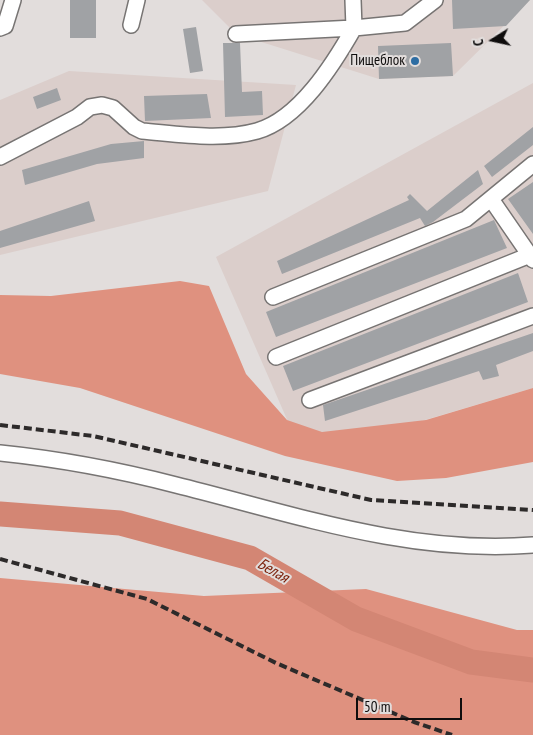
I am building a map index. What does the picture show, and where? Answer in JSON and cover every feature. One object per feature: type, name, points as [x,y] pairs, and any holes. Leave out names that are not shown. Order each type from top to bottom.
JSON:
[{"type":"street","points":[[0,28],[5,26],[13,0]]},
{"type":"street","points":[[131,25],[137,0]]},
{"type":"street","points":[[0,157],[77,116],[90,107],[102,105],[113,108],[134,127],[142,131],[221,135],[256,132],[280,122],[308,94],[336,60],[354,28],[354,0]]},
{"type":"street","points":[[236,34],[354,28],[405,23],[435,0]]},
{"type":"street","points":[[273,297],[466,219],[533,165]]},
{"type":"street","points":[[276,357],[531,257],[491,198]]},
{"type":"street","points":[[310,400],[533,316]]},
{"type":"street","points":[[0,453],[43,457],[174,484],[301,519],[410,542],[494,548],[533,546]]},
{"type":"shaded area","points":[[202,0],[530,0],[453,76],[379,79],[236,34]]},
{"type":"shaded area","points":[[69,71],[296,85],[268,191],[0,255],[0,100]]},
{"type":"shaded area","points":[[533,83],[533,388],[303,456],[216,257]]},
{"type":"shaded area","points":[[180,281],[209,286],[246,374],[287,420],[322,432],[426,420],[533,388],[533,462],[446,478],[397,481],[285,456],[80,388],[0,374],[0,295],[51,296]]},
{"type":"shaded area","points":[[0,578],[204,596],[366,589],[517,630],[533,630],[533,735],[0,735]]},
{"type":"building","points":[[70,0],[96,0],[96,38],[70,38]]},
{"type":"building","points":[[452,0],[530,0],[506,26],[453,29]]},
{"type":"building","points":[[196,27],[203,71],[190,73],[183,29]]},
{"type":"building","points":[[223,43],[240,43],[242,92],[262,91],[263,115],[225,117]]},
{"type":"building","name":"Пищеблок","points":[[451,43],[453,76],[379,79],[378,46]]},
{"type":"building","points":[[57,88],[61,100],[37,109],[33,97]]},
{"type":"building","points":[[207,94],[211,118],[145,121],[144,96]]},
{"type":"building","points":[[533,127],[533,145],[492,177],[484,166]]},
{"type":"building","points":[[144,141],[144,158],[97,164],[25,185],[22,170],[111,144]]},
{"type":"building","points":[[478,170],[483,184],[433,222],[425,226],[420,218],[282,274],[277,261],[409,200],[407,197],[410,194],[427,211]]},
{"type":"building","points":[[533,182],[533,234],[508,199]]},
{"type":"building","points":[[89,201],[95,221],[0,248],[0,231]]},
{"type":"building","points":[[494,220],[507,248],[276,337],[266,312]]},
{"type":"building","points":[[518,273],[528,302],[293,391],[283,366]]},
{"type":"building","points":[[533,333],[533,351],[496,365],[499,376],[483,380],[479,371],[325,421],[323,405]]},
{"type":"waterway","name":"Белая","points":[[0,514],[120,523],[250,558],[356,619],[471,662],[533,670]]},
{"type":"railway","points":[[0,425],[93,436],[371,500],[533,510]]},
{"type":"railway","points":[[0,559],[147,599],[276,663],[414,722],[452,735]]},
{"type":"place","name":"Пищеблок","points":[[415,61]]}]
